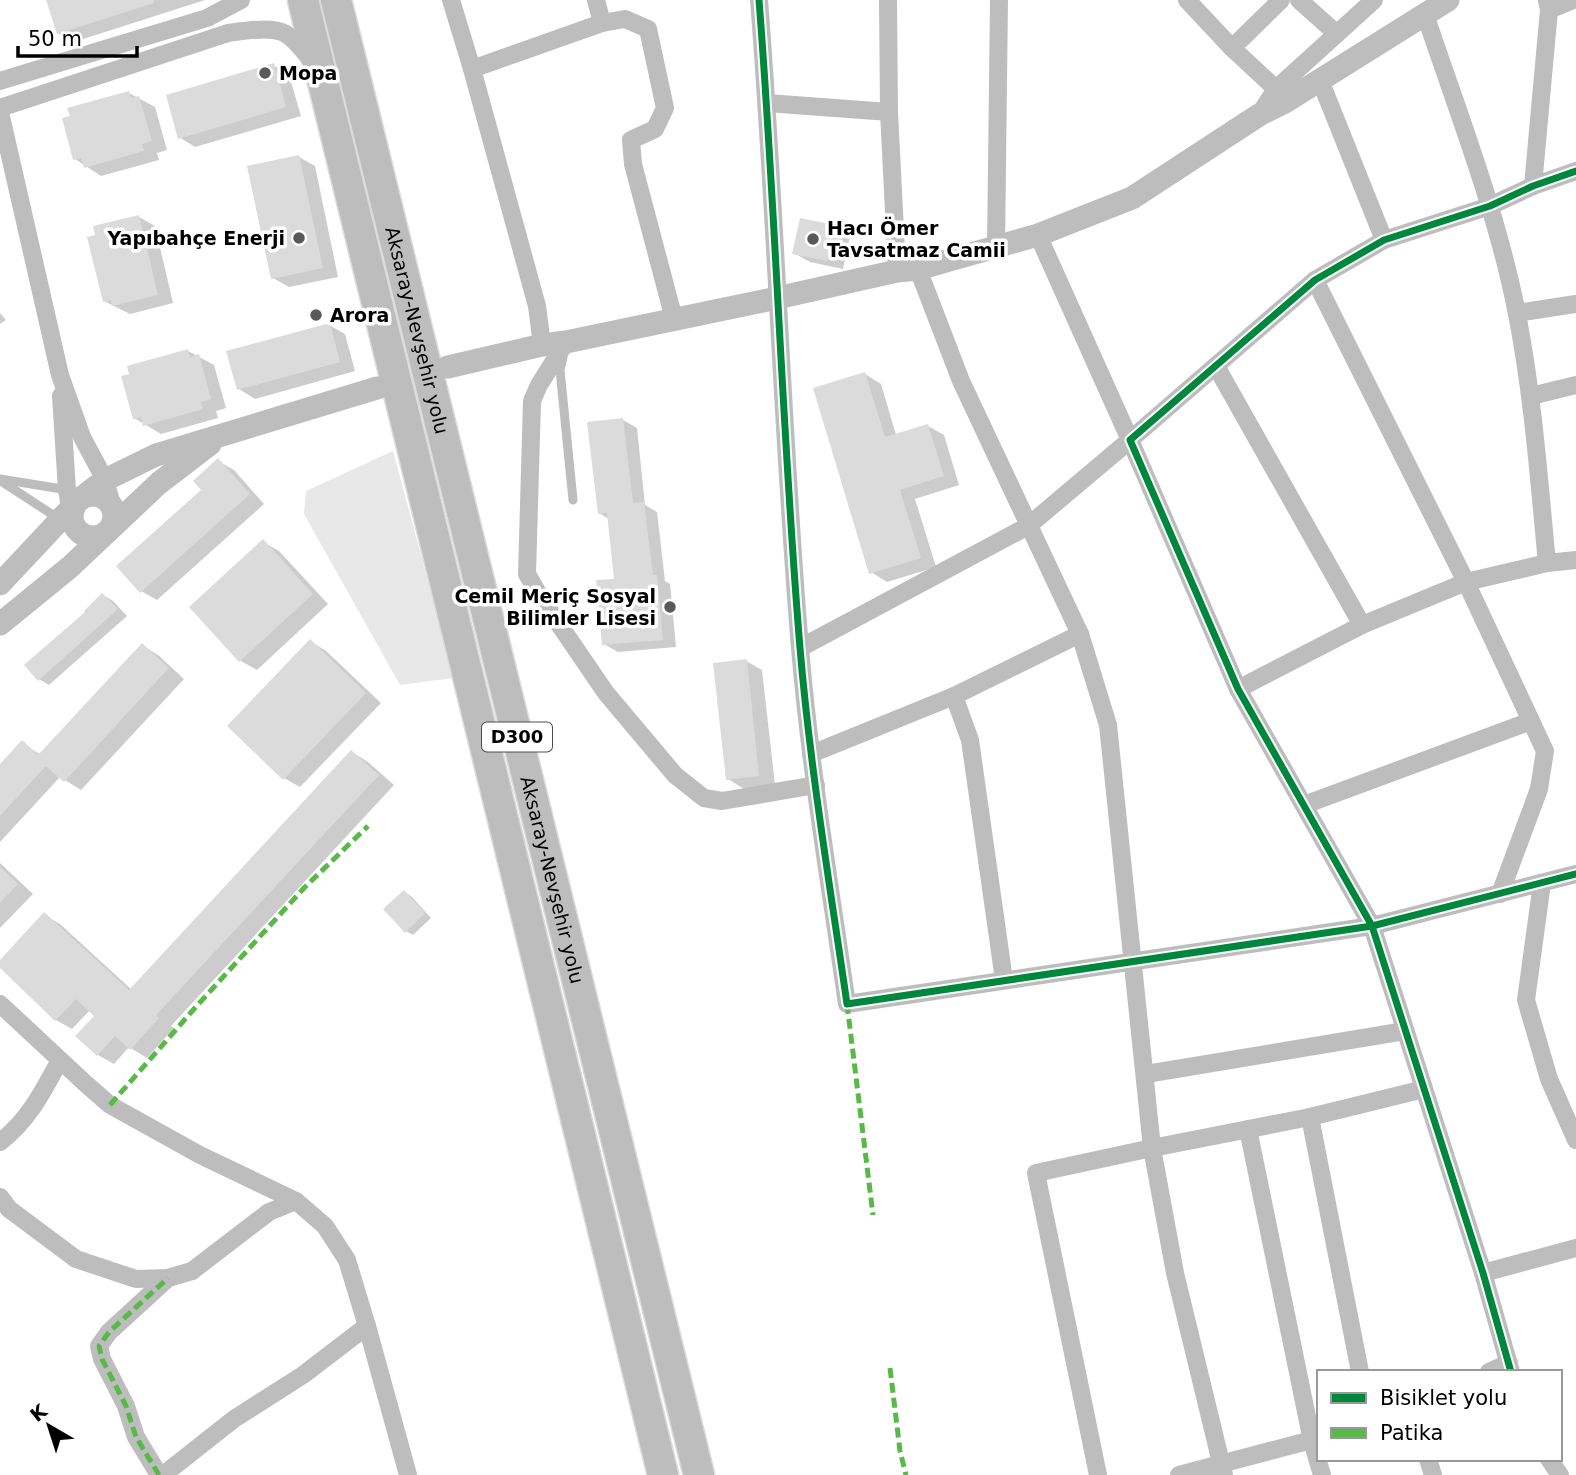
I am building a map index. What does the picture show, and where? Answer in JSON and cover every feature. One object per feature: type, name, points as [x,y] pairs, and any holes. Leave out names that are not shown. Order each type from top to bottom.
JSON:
[{"type":"highway","name":"Aksaray-Nevşehir yolu","points":[[303,0],[663,1475]]},
{"type":"highway","name":"Aksaray-Nevşehir yolu","points":[[339,8],[699,1475]]},
{"type":"street","points":[[0,80],[207,18],[241,0]]},
{"type":"street","points":[[451,0],[537,306],[542,345]]},
{"type":"street","points":[[596,0],[602,23]]},
{"type":"street","points":[[759,0],[800,648],[811,754],[847,1004],[1372,926],[1576,874]]},
{"type":"street","points":[[888,0],[889,112],[907,270],[1080,634],[1108,725],[1152,1148],[1175,1273],[1222,1470]]},
{"type":"street","points":[[996,247],[999,0]]},
{"type":"street","points":[[1187,0],[1232,48],[1276,89]]},
{"type":"street","points":[[1232,48],[1281,0]]},
{"type":"street","points":[[1299,0],[1337,34]]},
{"type":"street","points":[[1259,115],[1276,89],[1374,0]]},
{"type":"street","points":[[447,368],[542,345],[777,299],[907,270],[1038,235],[1132,198],[1259,115],[1285,102],[1448,0]]},
{"type":"street","points":[[1533,186],[1548,5],[1573,0]]},
{"type":"street","points":[[1425,14],[1490,206],[1517,313],[1531,397],[1547,563]]},
{"type":"street","points":[[472,69],[602,23],[625,19],[649,29],[665,108],[655,129],[631,139],[633,164],[674,319]]},
{"type":"street","points":[[82,504],[60,375],[0,110],[228,33],[255,29],[284,33],[319,71]]},
{"type":"street","points":[[1320,80],[1384,240]]},
{"type":"street","points":[[767,103],[889,112]]},
{"type":"street","points":[[800,648],[1028,526],[1315,280],[1384,240],[1490,206],[1533,186],[1576,171]]},
{"type":"street","points":[[1038,235],[1238,688],[1372,926],[1483,1273],[1510,1367]]},
{"type":"street","points":[[1315,280],[1466,582],[1545,751],[1539,789],[1500,894]]},
{"type":"street","points":[[1517,313],[1576,304]]},
{"type":"street","points":[[566,342],[532,401],[527,574],[606,692],[675,775],[704,798],[722,801],[816,785]]},
{"type":"street","points":[[1216,366],[1362,625]]},
{"type":"street","points":[[60,375],[82,437],[82,504]]},
{"type":"street","points":[[1531,397],[1576,385]]},
{"type":"street","points":[[0,584],[82,504],[156,455],[377,388]]},
{"type":"street","points":[[0,624],[70,567],[159,483],[218,437]]},
{"type":"street","points":[[82,504],[114,512],[114,520],[107,532]]},
{"type":"street","points":[[1238,688],[1362,625],[1466,582],[1547,563],[1576,560]]},
{"type":"street","points":[[811,754],[954,696],[1080,634]]},
{"type":"street","points":[[954,696],[970,740],[1004,980]]},
{"type":"street","points":[[1304,805],[1531,721]]},
{"type":"street","points":[[1542,883],[1526,1000],[1549,1079],[1576,1140]]},
{"type":"street","points":[[0,1004],[110,1105],[200,1155],[296,1201],[325,1227],[347,1260],[367,1326],[402,1472]]},
{"type":"street","points":[[1146,1074],[1405,1031]]},
{"type":"street","points":[[0,1142],[34,1107],[60,1060]]},
{"type":"street","points":[[1098,1475],[1036,1173],[1310,1116],[1424,1089]]},
{"type":"street","points":[[1310,1116],[1360,1370]]},
{"type":"street","points":[[1179,1475],[1222,1470],[1315,1439],[1248,1129]]},
{"type":"street","points":[[0,1197],[9,1209],[76,1259],[136,1279],[169,1278],[192,1271],[269,1212],[296,1201]]},
{"type":"street","points":[[1483,1273],[1576,1248]]},
{"type":"street","points":[[169,1278],[109,1332],[99,1346],[102,1359],[126,1406],[136,1437],[161,1475],[234,1419],[303,1375],[367,1326]]},
{"type":"lane","points":[[566,342],[560,370],[573,500]]},
{"type":"lane","points":[[0,479],[82,504]]},
{"type":"lane","points":[[0,479],[82,504]]},
{"type":"shaded area","points":[[393,451],[454,678],[400,685],[304,514],[306,491]]},
{"type":"building","points":[[46,0],[154,0],[154,3],[57,34]]},
{"type":"building","points":[[274,63],[286,107],[178,139],[166,95]]},
{"type":"building","points":[[129,91],[131,98],[139,96],[152,141],[142,144],[144,151],[84,168],[81,158],[73,160],[62,118],[70,116],[67,108]]},
{"type":"building","points":[[299,155],[323,268],[271,279],[247,166]]},
{"type":"building","points":[[139,215],[158,295],[112,306],[111,300],[103,302],[87,237],[95,235],[93,226]]},
{"type":"building","name":"Hacı Ömer Tavsatmaz Camii","points":[[800,218],[835,225],[827,261],[792,254]]},
{"type":"building","points":[[330,323],[340,362],[237,390],[226,351]]},
{"type":"building","points":[[188,349],[190,357],[199,354],[211,399],[201,402],[203,409],[143,426],[141,417],[133,419],[121,376],[129,374],[127,366]]},
{"type":"building","points":[[865,372],[885,437],[928,424],[944,476],[900,490],[921,558],[869,574],[813,388]]},
{"type":"building","points":[[623,418],[633,503],[644,502],[653,575],[657,575],[663,640],[602,645],[596,580],[614,579],[607,513],[598,514],[587,422]]},
{"type":"building","points":[[218,458],[250,494],[140,593],[116,566],[201,490],[193,481]]},
{"type":"building","points":[[263,539],[313,594],[239,662],[189,607]]},
{"type":"building","points":[[102,593],[118,609],[38,681],[24,665],[85,612]]},
{"type":"building","points":[[310,639],[366,693],[283,780],[227,726]]},
{"type":"building","points":[[142,643],[169,668],[64,782],[46,766],[0,816],[0,764],[22,740],[38,755]]},
{"type":"building","points":[[747,659],[759,776],[726,780],[713,663]]},
{"type":"building","points":[[351,750],[379,775],[156,1015],[159,1018],[130,1050],[115,1036],[97,1056],[75,1036],[94,1016],[76,999],[55,1021],[0,968],[0,960],[44,912],[129,990]]},
{"type":"building","points":[[0,867],[18,884],[0,903]]},
{"type":"building","points":[[404,890],[425,913],[405,933],[383,909]]},
{"type":"marked path","points":[[110,1105],[304,888],[368,826]]},
{"type":"marked path","points":[[847,1004],[873,1215]]},
{"type":"marked path","points":[[159,1475],[136,1437],[126,1406],[102,1359],[99,1346],[109,1332],[168,1278]]},
{"type":"marked path","points":[[890,1368],[900,1451],[906,1475]]},
{"type":"cycle path","points":[[759,0],[800,648],[815,782],[847,1004],[1372,926],[1576,874]]},
{"type":"cycle path","points":[[1510,1370],[1483,1273],[1372,926],[1238,689],[1130,440],[1315,280],[1384,240],[1490,206],[1533,186],[1576,171]]},
{"type":"place","name":"Mopa","points":[[265,73]]},
{"type":"place","name":"Yapıbahçe Enerji","points":[[299,238]]},
{"type":"place","name":"Hacı Ömer Tavsatmaz Camii","points":[[813,239]]},
{"type":"place","name":"Arora","points":[[316,315]]},
{"type":"place","name":"Cemil Meriç Sosyal Bilimler Lisesi","points":[[670,607]]}]
